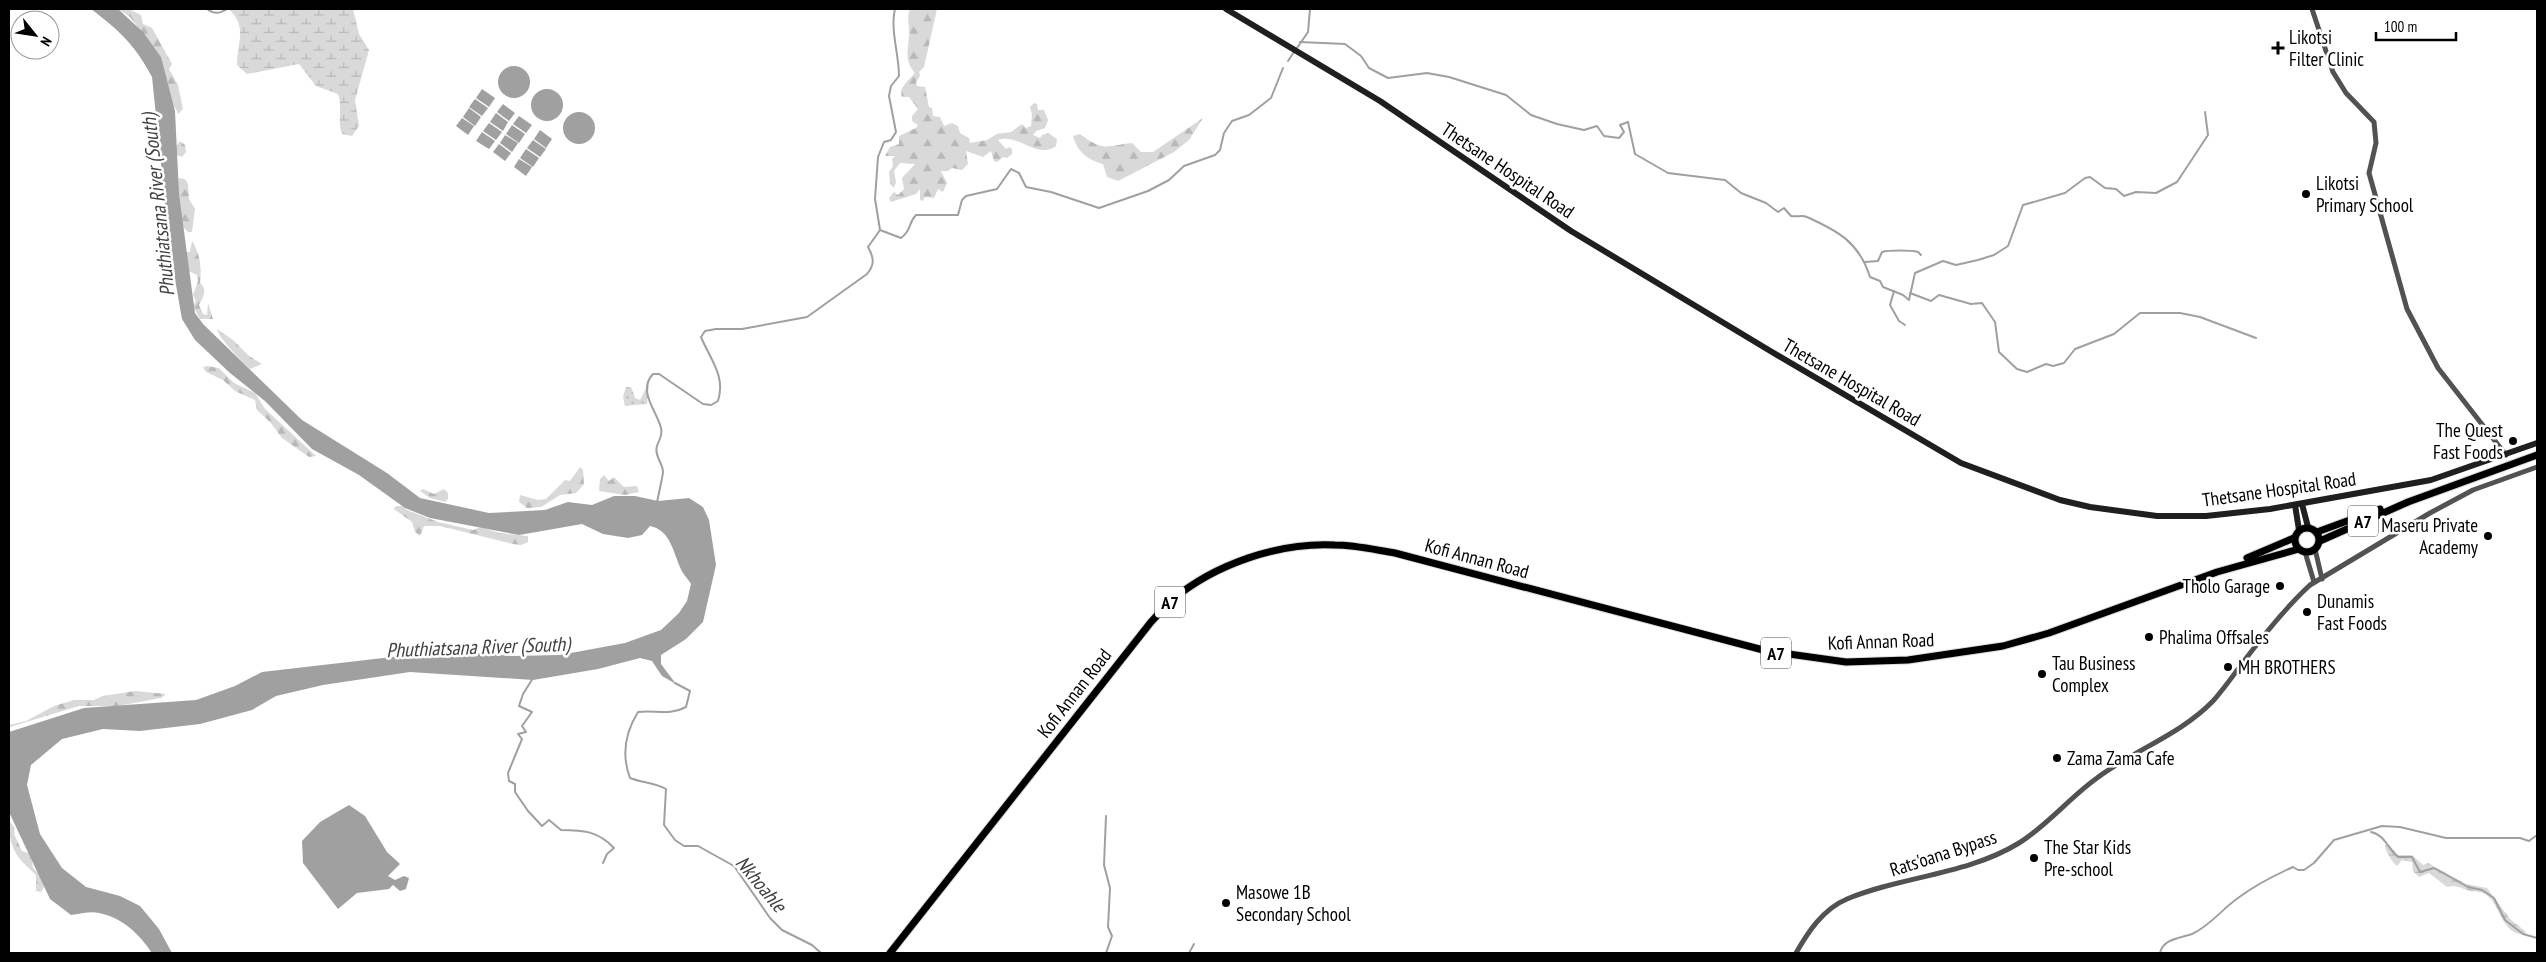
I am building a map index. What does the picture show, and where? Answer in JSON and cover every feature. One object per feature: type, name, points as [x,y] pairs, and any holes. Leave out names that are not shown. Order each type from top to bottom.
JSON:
[{"type":"main road","name":"Thetsane Hospital Road","points":[[1226,9],[1413,123],[1512,192],[1596,246],[1939,450],[1978,471],[2060,500],[2126,513],[2206,516],[2298,504],[2431,480],[2537,443]]},
{"type":"main road","name":"A7","points":[[2320,541],[2408,502],[2537,455]]},
{"type":"main road","name":"A7","points":[[2317,532],[2394,504],[2408,502]]},
{"type":"main road","points":[[2298,504],[2308,527],[2317,532],[2320,541],[2315,549]]},
{"type":"main road","points":[[2298,504],[2299,530],[2294,538],[2302,551]]},
{"type":"main road","points":[[2299,530],[2308,527]]},
{"type":"main road","name":"Kofi Annan Road","points":[[890,953],[1151,622],[1172,600],[1211,574],[1254,557],[1290,548],[1334,544],[1395,553],[1767,651],[1846,662],[1908,660],[2003,646],[2048,633],[2217,572],[2294,538]]},
{"type":"main road","name":"A7","points":[[2302,551],[2315,549]]},
{"type":"main road","name":"Kofi Annan Road","points":[[2217,572],[2302,551]]},
{"type":"street","points":[[2312,9],[2333,72],[2346,93],[2374,122],[2376,143],[2369,173],[2407,309],[2438,368],[2506,455]]},
{"type":"street","name":"Rats'oana Bypass","points":[[1796,953],[1810,930],[1828,912],[1846,900],[1964,866],[2018,844],[2054,818],[2098,776],[2170,735],[2213,701],[2293,601],[2314,582],[2473,490],[2537,467]]},
{"type":"street","points":[[2315,549],[2322,579]]},
{"type":"street","points":[[2302,551],[2314,582]]},
{"type":"green space","points":[[118,9],[129,9],[141,15],[143,24],[152,28],[172,64],[169,69],[178,85],[183,109],[178,114],[170,97],[167,80],[162,72],[161,57],[130,17]]},
{"type":"green space","points":[[229,9],[353,9],[359,34],[369,50],[355,100],[359,126],[352,136],[342,134],[338,94],[316,86],[299,64],[247,74],[237,65],[240,29],[235,16]]},
{"type":"green space","points":[[910,9],[937,9],[924,67],[919,72],[920,76],[916,82],[917,86],[925,87],[933,116],[940,117],[944,126],[952,123],[958,126],[960,133],[969,138],[970,143],[987,140],[997,134],[1011,132],[1022,124],[1026,128],[1031,126],[1032,114],[1030,107],[1034,103],[1037,104],[1038,110],[1044,110],[1048,120],[1045,128],[1036,131],[1033,135],[1040,138],[1048,133],[1057,139],[1056,146],[1041,150],[1013,140],[998,140],[1006,149],[1009,147],[1012,149],[1012,154],[1007,158],[1003,157],[997,162],[994,161],[991,151],[983,157],[966,151],[968,164],[962,170],[952,168],[948,171],[941,171],[947,183],[943,192],[938,189],[934,198],[925,197],[923,201],[920,200],[920,189],[916,194],[891,202],[889,198],[894,192],[898,195],[904,189],[902,178],[915,164],[900,163],[894,171],[896,182],[894,188],[890,184],[889,172],[893,166],[892,159],[895,156],[885,156],[890,147],[899,144],[899,136],[916,128],[918,125],[912,121],[912,116],[918,109],[909,97],[902,97],[901,94],[905,84],[915,73],[908,60],[908,16]]},
{"type":"green space","points":[[1203,118],[1189,140],[1174,152],[1118,181],[1107,177],[1103,164],[1092,160],[1080,150],[1073,136],[1080,134],[1100,146],[1132,143],[1141,152],[1153,152]]},
{"type":"green space","points":[[180,141],[185,145],[186,152],[182,157],[173,150]]},
{"type":"green space","points":[[179,178],[185,179],[188,184],[189,199],[195,209],[192,232],[188,232],[182,226],[176,182]]},
{"type":"green space","points":[[192,241],[199,256],[200,283],[204,288],[199,305],[203,314],[207,315],[208,303],[213,319],[200,319],[193,306],[196,301],[193,295],[198,281],[197,275],[189,271],[186,252],[190,252]]},
{"type":"green space","points":[[217,329],[233,340],[249,356],[262,364],[250,369],[226,343]]},
{"type":"green space","points":[[203,367],[219,368],[234,383],[255,393],[265,409],[316,456],[309,457],[282,438],[270,422],[257,410],[255,400],[235,391],[223,380],[206,372]]},
{"type":"green space","points":[[649,383],[647,404],[625,406],[623,397],[626,387],[631,387],[635,398],[640,400]]},
{"type":"green space","points":[[580,467],[583,470],[584,484],[576,493],[560,495],[541,507],[527,508],[519,502],[520,495],[538,500],[546,499],[565,480],[570,481]]},
{"type":"green space","points":[[604,475],[609,481],[614,477],[624,487],[637,486],[639,492],[625,495],[599,491],[600,479]]},
{"type":"green space","points":[[423,489],[434,494],[444,489],[448,493],[448,499],[445,502],[430,498],[420,491]]},
{"type":"green space","points":[[396,506],[402,506],[407,510],[438,522],[473,530],[481,527],[499,533],[528,536],[528,542],[521,545],[513,544],[440,526],[424,526],[420,536],[415,532],[412,522],[394,509]]},
{"type":"green space","points":[[135,691],[166,694],[161,698],[118,706],[79,706],[10,727],[9,733],[9,725],[26,721],[54,706],[74,700],[94,700],[103,696]]},
{"type":"green space","points":[[9,821],[15,828],[14,834],[22,851],[31,854],[33,868],[42,877],[44,887],[41,892],[36,891],[36,875],[23,863],[12,846]]},
{"type":"green space","points":[[2385,845],[2389,845],[2398,855],[2412,855],[2423,865],[2428,863],[2466,884],[2487,888],[2510,919],[2525,931],[2526,934],[2512,931],[2494,903],[2485,894],[2456,887],[2447,887],[2429,873],[2419,877],[2413,871],[2412,862],[2402,860],[2397,866],[2387,853]]},
{"type":"shaded area","points":[[91,9],[118,9],[143,32],[161,57],[175,111],[179,194],[195,313],[203,324],[302,420],[387,473],[420,498],[489,513],[545,510],[568,502],[592,505],[614,496],[635,496],[658,501],[689,498],[703,507],[709,520],[716,565],[703,622],[686,639],[661,655],[661,664],[676,684],[662,676],[652,661],[640,658],[598,669],[533,680],[410,672],[323,685],[276,696],[252,710],[200,724],[140,731],[103,729],[62,739],[31,765],[27,785],[40,834],[62,868],[86,887],[120,896],[140,906],[159,929],[172,953],[152,953],[136,933],[115,918],[96,912],[71,915],[50,899],[9,812],[9,732],[84,708],[196,700],[235,686],[262,672],[444,651],[512,656],[560,655],[625,643],[661,630],[679,613],[687,601],[691,584],[681,569],[670,542],[657,528],[650,526],[642,535],[628,538],[603,534],[582,524],[519,535],[430,518],[405,508],[359,475],[312,449],[265,401],[230,373],[195,340],[182,319],[170,251],[152,77],[126,39]]},
{"type":"shaded area","points":[[514,66],[520,67],[525,71],[529,76],[529,88],[525,93],[520,97],[514,98],[508,97],[503,93],[499,88],[498,82],[499,76],[503,71],[508,67]]},
{"type":"shaded area","points":[[482,89],[495,98],[489,107],[476,98]]},
{"type":"shaded area","points":[[547,89],[553,90],[558,94],[562,99],[562,111],[558,116],[553,120],[547,121],[541,120],[536,116],[532,111],[531,105],[532,99],[536,94],[541,90]]},
{"type":"shaded area","points":[[475,99],[488,108],[482,116],[469,107]]},
{"type":"shaded area","points":[[503,104],[515,113],[509,121],[497,112]]},
{"type":"shaded area","points":[[469,108],[481,117],[475,126],[463,117]]},
{"type":"shaded area","points":[[579,112],[585,113],[590,117],[594,122],[594,134],[590,139],[585,143],[579,144],[573,143],[568,139],[564,134],[563,128],[564,122],[568,117],[573,113]]},
{"type":"shaded area","points":[[496,113],[508,122],[503,131],[490,122]]},
{"type":"shaded area","points":[[519,116],[532,125],[526,133],[513,124]]},
{"type":"shaded area","points":[[462,118],[474,126],[468,135],[456,126]]},
{"type":"shaded area","points":[[489,123],[502,132],[496,140],[483,131]]},
{"type":"shaded area","points":[[512,125],[525,134],[519,143],[506,134]]},
{"type":"shaded area","points":[[540,130],[552,139],[546,148],[534,139]]},
{"type":"shaded area","points":[[482,132],[495,141],[489,149],[476,141]]},
{"type":"shaded area","points":[[505,135],[518,143],[512,152],[500,143]]},
{"type":"shaded area","points":[[533,140],[546,149],[540,157],[527,148]]},
{"type":"shaded area","points":[[499,144],[511,153],[505,161],[493,152]]},
{"type":"shaded area","points":[[526,149],[539,158],[533,167],[520,158]]},
{"type":"shaded area","points":[[519,159],[532,167],[526,176],[514,167]]},
{"type":"shaded area","points":[[349,805],[365,816],[387,852],[400,864],[388,876],[395,880],[404,876],[409,878],[406,889],[400,891],[393,885],[389,889],[357,893],[338,909],[303,863],[302,841],[320,822]]},
{"type":"waterway","points":[[207,9],[217,13],[227,9]]},
{"type":"waterway","points":[[880,230],[875,199],[878,157],[884,142],[891,140],[896,132],[889,96],[891,86],[899,76],[894,34],[895,9]]},
{"type":"waterway","points":[[1297,48],[1308,32],[1310,9]]},
{"type":"waterway","points":[[1300,42],[1345,44],[1361,56],[1369,68],[1388,78],[1427,73],[1449,77],[1506,95],[1531,115],[1557,124],[1584,130],[1597,126],[1604,136],[1619,138],[1624,132],[1620,125],[1628,122],[1635,154],[1668,173],[1725,180],[1741,193],[1766,203],[1778,212],[1784,208],[1791,216],[1805,216],[1828,227],[1853,246],[1860,255],[1870,277],[1880,281],[1883,287],[1903,295],[1909,300],[1915,273],[1943,261],[1956,265],[1978,260],[1994,255],[2008,246],[2023,205],[2065,193],[2085,178],[2090,177],[2105,188],[2116,189],[2124,196],[2136,192],[2156,193],[2177,182],[2208,135],[2205,112]]},
{"type":"waterway","points":[[1288,61],[1294,52]]},
{"type":"waterway","points":[[657,502],[663,472],[656,450],[661,431],[659,421],[647,394],[647,387],[653,374],[659,374],[703,404],[711,405],[718,401],[720,392],[719,376],[701,337],[705,331],[742,329],[807,317],[867,274],[873,261],[868,247],[880,230],[901,238],[907,232],[916,215],[958,215],[962,200],[966,196],[997,189],[1011,169],[1019,173],[1026,187],[1051,192],[1099,208],[1148,191],[1169,180],[1184,166],[1215,155],[1220,150],[1224,133],[1232,121],[1249,115],[1271,98],[1283,68]]},
{"type":"waterway","points":[[1865,262],[1878,261],[1882,252],[1885,251],[1911,251],[1918,252],[1921,255]]},
{"type":"waterway","points":[[1894,291],[1890,305],[1899,321],[1905,325]]},
{"type":"waterway","points":[[1910,293],[1931,301],[1939,295],[1971,304],[1982,303],[1995,322],[1999,352],[2017,369],[2027,372],[2046,364],[2053,366],[2064,363],[2075,349],[2114,334],[2140,313],[2180,313],[2200,317],[2256,338]]},
{"type":"waterway","points":[[533,678],[523,694],[519,706],[532,712],[522,726],[526,732],[518,734],[522,739],[508,773],[509,781],[515,784],[515,792],[528,811],[542,826],[549,820],[561,830],[576,830],[590,833],[608,842],[614,848],[607,854],[603,863]]},
{"type":"waterway","name":"Nkhoahle","points":[[675,683],[690,691],[686,707],[668,712],[638,712],[630,728],[625,752],[630,778],[666,789],[664,825],[675,840],[684,846],[698,846],[734,866],[770,918],[782,930],[812,945],[821,953]]},
{"type":"waterway","points":[[1106,816],[1104,865],[1110,888],[1108,927],[1112,936],[1106,953]]},
{"type":"waterway","points":[[2160,953],[2168,942],[2198,931],[2232,902],[2258,885],[2293,867],[2298,870],[2304,870],[2314,863],[2334,840],[2382,826],[2400,827],[2446,838],[2520,838],[2529,841],[2537,835]]},
{"type":"waterway","points":[[2371,832],[2380,836],[2398,857],[2412,857],[2420,872],[2434,868],[2468,887],[2482,890],[2494,898],[2505,920],[2523,934],[2537,938]]},
{"type":"waterway","points":[[1189,953],[1194,944]]},
{"type":"place","name":"Likotsi Filter Clinic","points":[[2278,48]]},
{"type":"place","name":"Likotsi Primary School","points":[[2306,194]]},
{"type":"place","name":"The Quest Fast Foods","points":[[2513,441]]},
{"type":"place","name":"Maseru Private Academy","points":[[2488,536]]},
{"type":"place","name":"Tholo Garage","points":[[2280,586]]},
{"type":"place","name":"Dunamis Fast Foods","points":[[2307,612]]},
{"type":"place","name":"Phalima Offsales","points":[[2149,637]]},
{"type":"place","name":"MH BROTHERS","points":[[2228,667]]},
{"type":"place","name":"Tau Business Complex","points":[[2042,674]]},
{"type":"place","name":"Zama Zama Cafe","points":[[2057,758]]},
{"type":"place","name":"The Star Kids Pre-school","points":[[2034,858]]},
{"type":"place","name":"Masowe 1B Secondary School","points":[[1226,903]]},
{"type":"water label","name":"Phuthiatsana River (South)","points":[[158,205]]},
{"type":"water label","name":"Phuthiatsana River (South)","points":[[478,647]]}]
